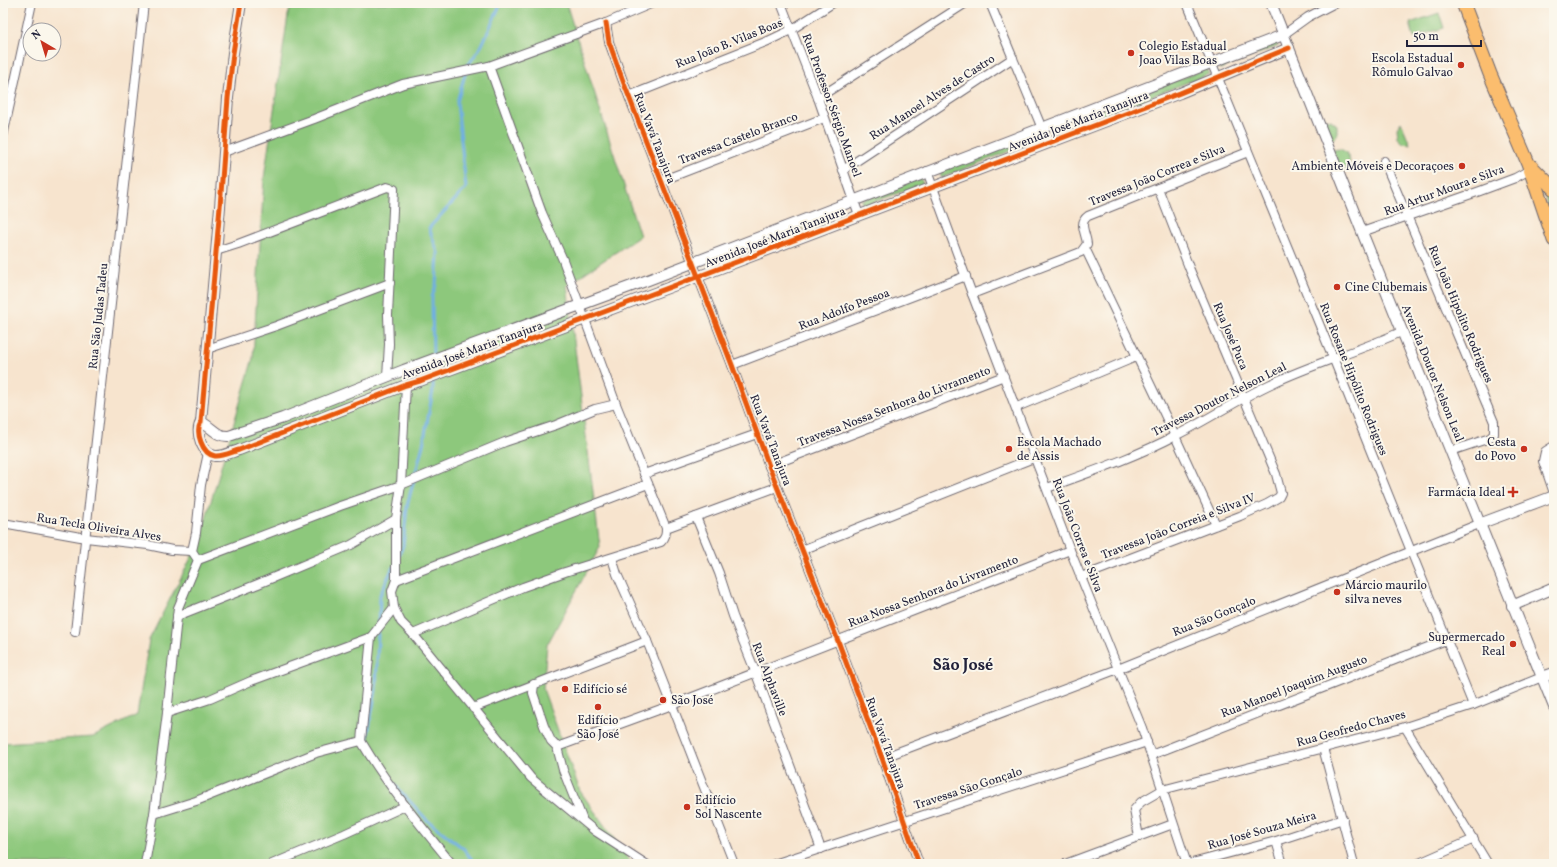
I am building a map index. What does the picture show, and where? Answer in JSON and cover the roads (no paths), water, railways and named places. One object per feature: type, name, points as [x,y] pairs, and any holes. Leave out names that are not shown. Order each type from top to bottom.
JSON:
[{"type":"main road","points":[[1463,3],[1492,80],[1531,167],[1553,236]]},
{"type":"main road","points":[[1531,167],[1554,189]]},
{"type":"street","points":[[3,136],[32,3]]},
{"type":"street","name":"Rua São Judas Tadeu","points":[[75,632],[144,3]]},
{"type":"street","points":[[198,560],[192,551],[196,533],[201,485],[208,453],[199,435],[199,425],[201,422],[233,53],[241,3]]},
{"type":"street","name":"Rua Professor Sérgio Manoel","points":[[781,3],[818,98],[859,215]]},
{"type":"street","name":"Rua João B. Vilas Boas","points":[[629,96],[791,30],[833,3]]},
{"type":"street","points":[[818,98],[966,3]]},
{"type":"street","points":[[990,3],[1048,143]]},
{"type":"street","name":"Rua Rosane Hipólito Rodrigues","points":[[1187,3],[1334,360],[1410,552],[1473,705]]},
{"type":"street","name":"Avenida Doutor Nelson Leal","points":[[1271,3],[1512,606],[1554,707]]},
{"type":"street","points":[[1283,35],[1308,18],[1335,3]]},
{"type":"street","points":[[224,152],[403,84],[489,66],[606,23],[648,4]]},
{"type":"street","name":"Rua Vavá Tanajura","points":[[606,23],[609,42],[629,96],[777,487],[838,641],[882,758],[919,864]]},
{"type":"street","name":"Avenida José Maria Tanajura","points":[[201,422],[223,437],[283,418],[387,377],[854,201],[927,171],[1211,64],[1283,35]]},
{"type":"street","name":"Avenida José Maria Tanajura","points":[[208,453],[216,456],[239,450],[406,385],[697,277],[1048,143],[1217,78],[1289,48]]},
{"type":"street","name":"Rua Manoel Alves de Castro","points":[[843,170],[1014,58]]},
{"type":"street","points":[[413,634],[523,587],[564,572],[661,542],[665,538],[666,528],[616,404],[562,260],[542,213],[489,66]]},
{"type":"street","name":"Travessa Castelo Branco","points":[[661,181],[824,118]]},
{"type":"street","name":"Travessa João Correa e Silva","points":[[1085,248],[1087,244],[1083,226],[1084,219],[1096,212],[1248,152]]},
{"type":"street","name":"Rua João Hipolito Rodrigues","points":[[1384,161],[1494,422],[1494,434],[1490,438],[1451,451]]},
{"type":"street","name":"Rua Artur Moura e Silva","points":[[1362,232],[1510,180],[1531,167]]},
{"type":"street","name":"Rua João Correa e Silva","points":[[927,171],[972,294],[1017,407],[1070,550],[1147,742],[1187,864]]},
{"type":"street","points":[[216,251],[388,187],[394,189],[387,377]]},
{"type":"street","name":"Rua José Puca","points":[[1158,188],[1190,270],[1276,474],[1281,493]]},
{"type":"street","points":[[754,239],[759,253]]},
{"type":"street","points":[[972,294],[1075,255],[1085,248],[1216,525]]},
{"type":"street","name":"Rua Adolfo Pessoa","points":[[732,365],[966,276]]},
{"type":"street","points":[[207,349],[276,326],[390,283]]},
{"type":"street","points":[[555,314],[560,328]]},
{"type":"street","name":"Travessa Doutor Nelson Leal","points":[[1047,488],[1137,454],[1175,436],[1244,398],[1300,372],[1334,360],[1403,331]]},
{"type":"street","points":[[1017,407],[1136,356]]},
{"type":"street","name":"Travessa Nossa Senhora do Livramento","points":[[769,466],[1004,376]]},
{"type":"street","points":[[406,385],[401,485],[396,519],[396,580],[392,591],[394,608],[401,622],[413,634],[531,778],[595,831],[646,864]]},
{"type":"street","points":[[145,864],[154,814],[167,713],[178,608],[198,560],[340,506],[401,485],[505,442],[556,425],[595,409],[616,404]]},
{"type":"street","points":[[283,418],[288,431]]},
{"type":"street","points":[[644,474],[757,434]]},
{"type":"street","points":[[1554,448],[1546,452],[1544,458],[1544,465],[1554,490]]},
{"type":"street","points":[[802,550],[1036,457]]},
{"type":"street","points":[[396,580],[648,484]]},
{"type":"street","points":[[666,528],[777,487]]},
{"type":"street","name":"Travessa João Correia e Silva IV","points":[[1081,578],[1268,504],[1279,497],[1281,493]]},
{"type":"street","name":"Rua São Gonçalo","points":[[882,758],[1118,669],[1480,524],[1554,496]]},
{"type":"street","name":"Rua Alphaville","points":[[696,518],[719,573],[733,616],[821,849]]},
{"type":"street","points":[[177,616],[265,582],[351,545],[396,519]]},
{"type":"street","name":"Rua Tecla Oliveira Alves","points":[[3,523],[86,538],[148,545],[172,550],[192,551]]},
{"type":"street","name":"Rua Nossa Senhora do Livramento","points":[[557,747],[672,705],[755,671],[838,641],[1070,550]]},
{"type":"street","points":[[612,558],[617,574],[672,705],[734,864]]},
{"type":"street","points":[[1512,606],[1554,588]]},
{"type":"street","points":[[167,713],[210,699],[251,681],[371,637],[394,608]]},
{"type":"street","points":[[371,637],[361,741],[405,806],[452,864]]},
{"type":"street","name":"Rua Manoel Joaquim Augusto","points":[[1150,755],[1446,640]]},
{"type":"street","points":[[473,708],[646,641]]},
{"type":"street","points":[[1542,677],[1554,673]]},
{"type":"street","name":"Rua Geofredo Chaves","points":[[1139,837],[1134,810],[1141,802],[1162,790],[1405,727],[1473,705],[1542,677]]},
{"type":"street","points":[[534,684],[533,693],[544,726],[550,741],[557,747],[563,770],[578,809],[586,823]]},
{"type":"street","points":[[1405,727],[1488,864]]},
{"type":"street","points":[[154,814],[196,801],[316,753],[361,741]]},
{"type":"street","name":"Travessa São Gonçalo","points":[[774,864],[1147,742]]},
{"type":"street","points":[[1323,748],[1354,864]]},
{"type":"street","points":[[272,864],[344,834],[405,806]]},
{"type":"street","name":"Rua José Souza Meira","points":[[1187,864],[1276,841],[1343,819]]},
{"type":"street","points":[[1065,864],[1173,824]]},
{"type":"street","points":[[1417,864],[1474,840]]},
{"type":"street","points":[[1276,841],[1282,864]]},
{"type":"waterway","points":[[433,357],[432,297],[436,285],[438,253],[429,228],[466,188],[457,102],[467,67],[482,45],[501,3]]},
{"type":"waterway","points":[[399,555],[403,546],[407,506],[423,445],[433,390],[433,362]]},
{"type":"waterway","points":[[379,624],[380,595],[393,567]]},
{"type":"waterway","points":[[371,751],[367,739],[376,689],[378,632]]},
{"type":"waterway","points":[[394,784],[427,820],[464,849],[475,864]]},
{"type":"place","name":"Colegio Estadual Joao Vilas Boas","points":[[1131,53]]},
{"type":"place","name":"Escola Estadual Rômulo Galvao","points":[[1461,65]]},
{"type":"place","name":"Ambiente Móveis e Decoraçoes","points":[[1462,166]]},
{"type":"place","name":"Cine Clubemais","points":[[1337,287]]},
{"type":"place","name":"Escola Machado de Assis","points":[[1009,449]]},
{"type":"place","name":"Cesta do Povo","points":[[1524,449]]},
{"type":"place","name":"Farmácia Ideal","points":[[1513,492]]},
{"type":"place","name":"Márcio maurilo silva neves","points":[[1337,592]]},
{"type":"place","name":"Supermercado Real","points":[[1513,644]]},
{"type":"place","name":"Edifício sé","points":[[565,689]]},
{"type":"place","name":"São José","points":[[663,700]]},
{"type":"place","name":"Edifício São José","points":[[598,707]]},
{"type":"place","name":"Edifício Sol Nascente","points":[[687,807]]},
{"type":"district","name":"São José","points":[[963,664]]}]
